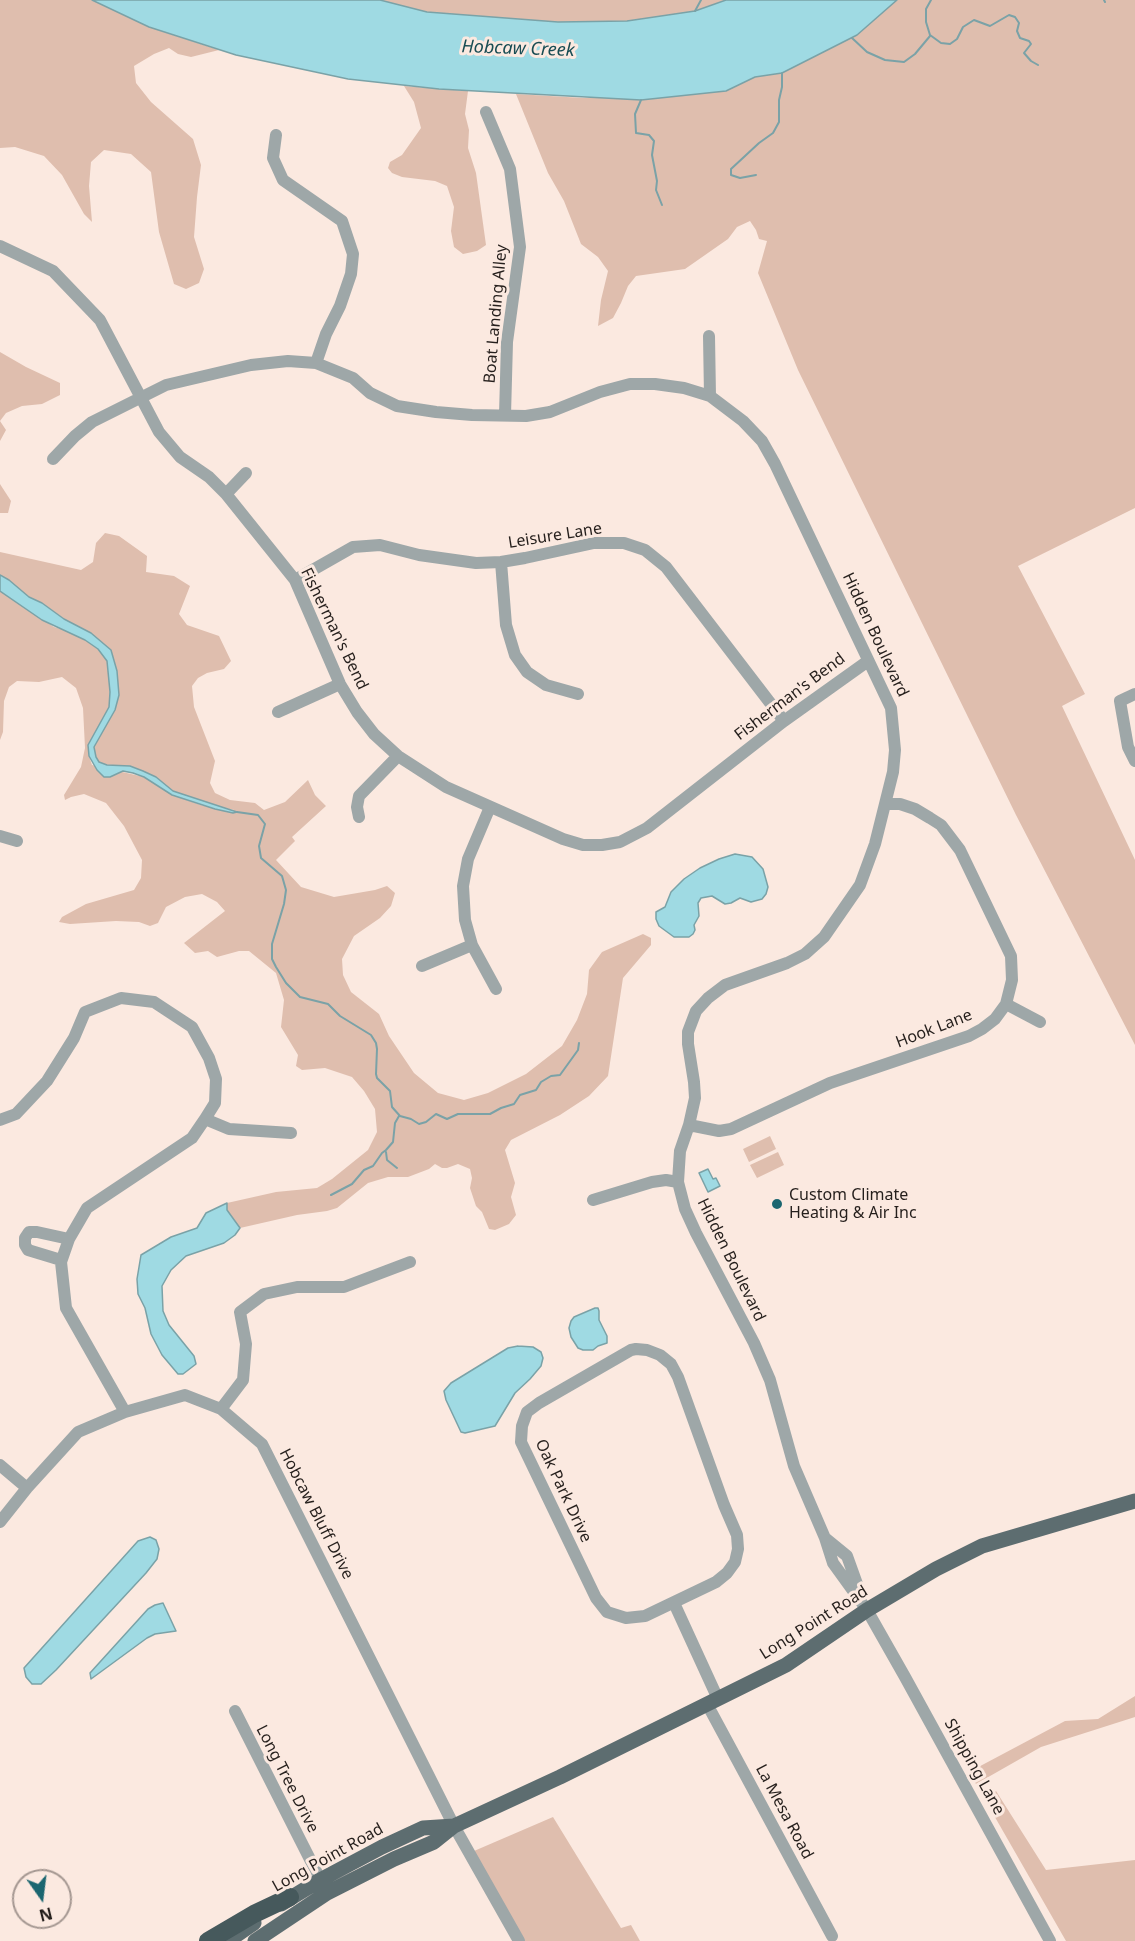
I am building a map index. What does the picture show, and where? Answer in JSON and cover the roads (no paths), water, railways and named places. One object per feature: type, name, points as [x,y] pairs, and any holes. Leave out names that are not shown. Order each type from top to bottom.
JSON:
[{"type":"highway","points":[[208,1941],[254,1914],[290,1897]]},
{"type":"main road","name":"Long Point Road","points":[[255,1941],[324,1886],[382,1847],[423,1828],[454,1826],[561,1777],[713,1702],[786,1665],[867,1610],[936,1569],[982,1546],[1135,1501]]},
{"type":"main road","name":"Long Point Road","points":[[228,1941],[290,1897],[324,1886]]},
{"type":"street","name":"Boat Landing Alley","points":[[486,112],[510,169],[520,247],[507,342],[505,415]]},
{"type":"street","points":[[276,135],[273,158],[283,180],[342,221],[353,254],[351,274],[316,363]]},
{"type":"street","name":"Fisherman's Bend","points":[[0,246],[52,271],[100,320],[159,432],[180,457],[209,477],[226,494],[295,580],[339,684],[374,734],[398,756],[446,787],[563,839],[583,845],[620,842],[646,828],[784,721],[868,661]]},
{"type":"street","points":[[709,336],[710,396]]},
{"type":"street","name":"Hidden Boulevard","points":[[53,459],[92,422],[166,385],[251,365],[288,361],[316,363],[352,378],[370,393],[397,406],[436,412],[526,416],[550,412],[600,392],[630,384],[655,384],[684,388],[710,396],[743,421],[762,441],[891,708],[894,729],[893,772],[875,844],[860,885],[825,937],[805,954],[787,963],[725,985],[696,1011],[688,1032],[695,1098],[680,1151],[678,1182],[685,1209],[696,1233],[754,1343],[770,1380],[794,1466],[825,1538],[847,1556],[867,1610]]},
{"type":"street","points":[[226,494],[246,473]]},
{"type":"street","name":"Leisure Lane","points":[[295,580],[352,547],[380,545],[419,555],[476,563],[501,561],[594,543],[624,543],[645,550],[666,567],[784,721]]},
{"type":"street","points":[[501,561],[506,625],[514,655],[527,672],[546,685],[578,694]]},
{"type":"street","points":[[278,712],[339,684]]},
{"type":"street","points":[[1135,694],[1120,701],[1128,747],[1135,761]]},
{"type":"street","points":[[358,816],[359,796],[398,756]]},
{"type":"street","points":[[885,804],[900,804],[915,809],[930,818],[941,825],[960,850],[1011,956],[1012,980],[1006,1004],[1041,1022]]},
{"type":"street","points":[[490,807],[468,859],[463,886],[465,920],[472,945],[496,989]]},
{"type":"street","points":[[0,836],[17,841]]},
{"type":"street","points":[[422,966],[472,945]]},
{"type":"street","points":[[0,1120],[16,1114],[47,1081],[74,1038],[86,1012],[121,998],[154,1002],[192,1027],[209,1058],[216,1079],[215,1102],[192,1138],[87,1208],[69,1239],[61,1260],[66,1308],[125,1412]]},
{"type":"street","name":"Hook Lane","points":[[689,1125],[719,1131],[731,1129],[830,1083],[969,1035],[982,1029],[994,1019],[1006,1004]]},
{"type":"street","points":[[205,1119],[229,1129],[291,1133]]},
{"type":"street","points":[[593,1200],[652,1182],[666,1180],[678,1182]]},
{"type":"street","points":[[61,1260],[28,1250],[25,1238],[29,1232],[38,1232],[69,1239]]},
{"type":"street","points":[[221,1409],[243,1380],[246,1344],[240,1312],[264,1294],[297,1287],[344,1287],[410,1262]]},
{"type":"street","name":"Oak Park Drive","points":[[636,1349],[660,1355],[671,1364],[678,1377],[737,1535],[738,1548],[735,1562],[727,1573],[716,1582],[674,1603],[646,1615],[632,1618],[607,1612],[596,1598],[521,1442],[522,1426],[527,1412],[636,1349]]},
{"type":"street","name":"Hobcaw Bluff Drive","points":[[0,1522],[27,1488],[78,1432],[125,1412],[185,1395],[221,1409],[262,1444],[454,1826],[519,1941]]},
{"type":"street","points":[[0,1465],[27,1488]]},
{"type":"street","name":"La Mesa Road","points":[[674,1603],[713,1702],[832,1936]]},
{"type":"street","name":"Shipping Lane","points":[[867,1610],[1050,1941]]},
{"type":"street","name":"Long Tree Drive","points":[[235,1711],[324,1886]]},
{"type":"water","name":"Hobcaw Creek","points":[[92,0],[380,0],[427,12],[558,22],[627,21],[695,11],[726,0],[897,0],[857,35],[782,73],[755,77],[726,91],[641,100],[439,89],[348,79],[236,55],[149,27]]},
{"type":"water","points":[[0,575],[29,597],[91,633],[111,650],[117,671],[119,695],[115,710],[94,747],[99,762],[107,765],[130,766],[156,777],[173,791],[237,812],[215,809],[172,795],[144,777],[133,773],[123,771],[110,777],[104,777],[97,770],[89,756],[88,745],[109,707],[107,661],[98,649],[85,640],[42,620],[0,591]]},
{"type":"water","points":[[735,854],[752,857],[763,869],[768,887],[762,899],[751,902],[740,898],[725,904],[712,896],[701,898],[698,903],[699,916],[694,925],[695,930],[689,937],[674,937],[659,926],[656,912],[665,907],[671,892],[684,879],[700,868]]},
{"type":"water","points":[[708,1169],[720,1186],[708,1192],[699,1173]]},
{"type":"water","points":[[227,1203],[227,1210],[240,1228],[235,1235],[224,1243],[186,1256],[171,1270],[162,1286],[163,1311],[169,1325],[194,1356],[196,1364],[183,1374],[178,1374],[162,1355],[151,1334],[145,1308],[138,1294],[137,1279],[141,1255],[171,1237],[197,1228],[206,1213]]},
{"type":"water","points":[[598,1308],[599,1320],[607,1336],[607,1343],[593,1350],[583,1350],[578,1348],[571,1337],[569,1328],[571,1321],[574,1317]]},
{"type":"water","points":[[533,1347],[541,1352],[543,1358],[541,1366],[515,1393],[495,1426],[461,1432],[444,1391],[451,1383],[508,1348]]},
{"type":"water","points":[[150,1537],[156,1540],[159,1549],[157,1559],[146,1573],[56,1670],[41,1684],[32,1684],[26,1677],[24,1668],[138,1541]]},
{"type":"water","points":[[163,1603],[176,1631],[155,1634],[147,1638],[91,1679],[90,1673],[148,1609]]},
{"type":"waterway","points":[[695,11],[701,0]]},
{"type":"waterway","points":[[931,0],[926,9],[926,22],[930,35],[941,43],[950,44],[957,39],[963,27],[974,20],[990,26],[1009,15],[1015,17],[1019,23],[1017,31],[1020,38],[1031,44],[1024,53],[1038,65]]},
{"type":"waterway","points":[[852,38],[867,52],[885,60],[904,62],[915,54],[930,36]]},
{"type":"waterway","points":[[756,175],[740,178],[731,175],[731,169],[773,133],[779,122],[782,73]]},
{"type":"waterway","points":[[641,100],[635,114],[636,133],[649,135],[654,141],[652,155],[657,181],[656,190],[662,205]]},
{"type":"waterway","points":[[237,812],[258,815],[265,824],[259,846],[261,858],[282,876],[286,890],[272,944],[272,959],[276,967],[286,983],[300,997],[328,1004],[340,1016],[371,1035],[377,1049],[377,1078],[390,1091],[392,1107],[400,1116],[419,1124],[426,1122],[436,1114],[447,1119],[458,1114],[490,1114],[514,1104],[520,1095],[536,1090],[541,1082],[551,1076],[560,1075],[578,1050],[579,1043]]},
{"type":"waterway","points":[[331,1195],[352,1184],[364,1170],[373,1166],[393,1142],[395,1123],[399,1116]]},
{"type":"waterway","points":[[386,1152],[387,1160],[397,1168]]},
{"type":"place","name":"Custom Climate Heating & Air Inc","points":[[777,1204]]}]
